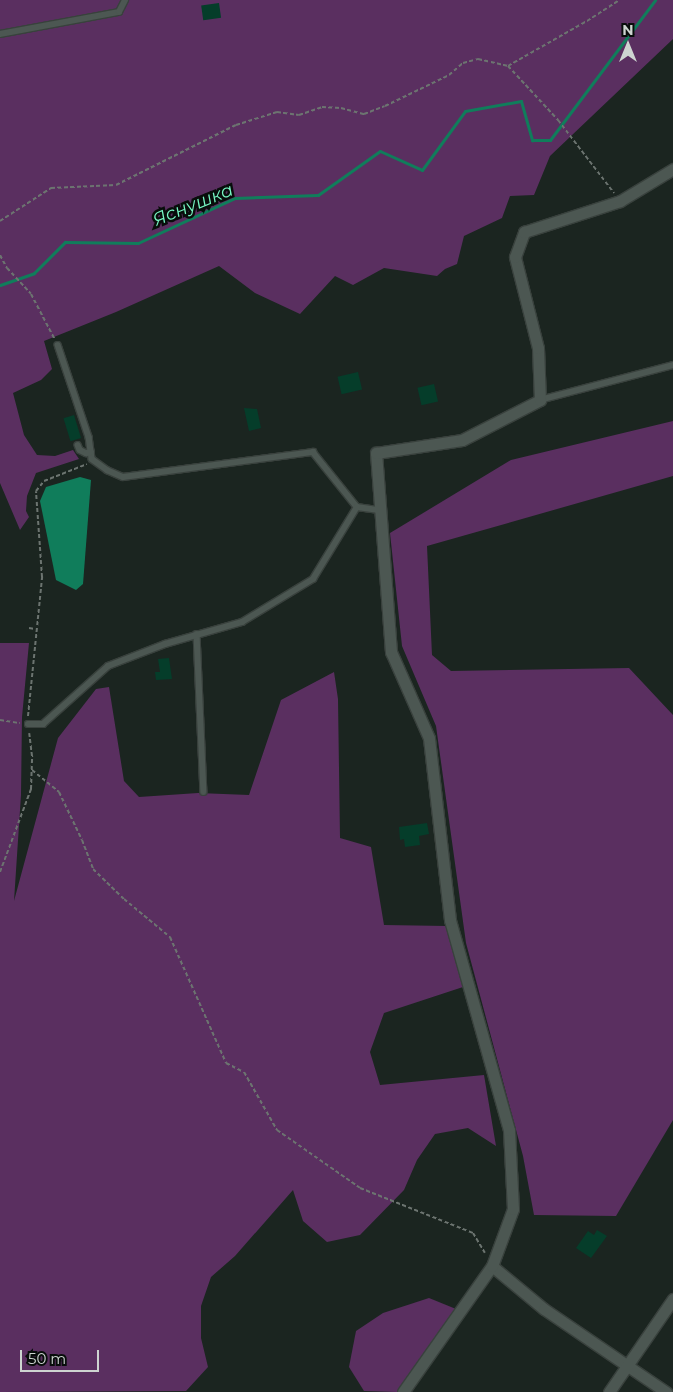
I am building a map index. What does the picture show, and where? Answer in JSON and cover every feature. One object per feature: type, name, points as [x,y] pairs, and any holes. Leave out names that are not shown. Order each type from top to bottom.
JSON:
[{"type":"street","points":[[403,1392],[492,1266],[513,1209],[509,1130],[450,920],[429,738],[391,652],[376,453],[462,440],[540,400],[538,348],[515,257],[524,232],[620,201],[673,169]]},
{"type":"street","points":[[492,1266],[544,1309],[626,1367],[666,1392]]},
{"type":"street","points":[[608,1392],[673,1300]]},
{"type":"lane","points":[[0,34],[119,12],[125,0]]},
{"type":"lane","points":[[58,345],[90,437],[91,455]]},
{"type":"lane","points":[[540,400],[673,365]]},
{"type":"lane","points":[[78,445],[80,450],[91,455],[107,470],[123,478],[313,452],[357,507],[379,510]]},
{"type":"lane","points":[[28,724],[43,724],[108,666],[165,644],[242,622],[313,579],[357,507]]},
{"type":"lane","points":[[197,634],[204,792]]},
{"type":"path","points":[[508,66],[587,21],[619,0]]},
{"type":"path","points":[[0,221],[51,188],[116,185],[236,125],[277,112],[299,115],[322,107],[341,108],[364,114],[449,75],[463,63],[478,59],[508,66],[558,120],[620,201]]},
{"type":"path","points":[[0,255],[7,268],[31,294],[58,345]]},
{"type":"path","points":[[0,872],[31,789],[32,756],[28,724],[35,628],[42,577],[36,491],[44,481],[88,464],[91,455]]},
{"type":"path","points":[[29,628],[35,628]]},
{"type":"path","points":[[0,720],[28,724]]},
{"type":"path","points":[[32,770],[59,792],[82,840],[93,869],[124,899],[170,937],[226,1063],[244,1072],[277,1130],[360,1188],[473,1233],[492,1266]]},
{"type":"shaded area","points":[[0,0],[673,0],[673,39],[550,156],[534,195],[510,196],[502,218],[464,236],[457,264],[445,269],[437,276],[384,268],[353,285],[335,276],[300,314],[255,293],[219,266],[116,312],[44,341],[52,369],[41,380],[13,393],[24,435],[37,455],[55,456],[73,450],[79,459],[36,473],[27,496],[26,511],[29,517],[20,530],[0,483]]},
{"type":"shaded area","points":[[673,421],[673,476],[427,546],[432,655],[451,671],[629,668],[673,715],[673,1120],[616,1216],[534,1215],[523,1156],[466,943],[436,726],[402,646],[390,533],[511,460]]},
{"type":"shaded area","points":[[80,477],[91,480],[83,584],[76,590],[56,580],[40,501],[46,487]]},
{"type":"shaded area","points":[[0,643],[29,643],[22,717],[21,795],[14,901],[58,738],[96,689],[109,687],[124,781],[139,797],[198,793],[249,795],[281,700],[334,672],[338,699],[340,838],[371,847],[384,925],[447,926],[463,987],[384,1013],[370,1052],[380,1085],[484,1075],[496,1146],[468,1128],[435,1134],[417,1160],[404,1190],[360,1235],[327,1242],[303,1221],[293,1190],[235,1256],[211,1277],[201,1306],[201,1338],[208,1367],[186,1391],[0,1392]]},
{"type":"shaded area","points":[[429,1298],[456,1309],[397,1392],[364,1391],[349,1367],[356,1331],[383,1313]]},
{"type":"building","points":[[219,3],[221,18],[203,20],[201,6]]},
{"type":"building","points":[[358,372],[362,390],[342,394],[338,377]]},
{"type":"building","points":[[434,384],[438,402],[421,405],[417,388]]},
{"type":"building","points":[[244,408],[257,409],[261,428],[249,431]]},
{"type":"building","points":[[74,415],[81,438],[70,441],[63,418]]},
{"type":"building","points":[[169,658],[172,679],[156,680],[155,672],[160,672],[158,659]]},
{"type":"building","points":[[427,823],[429,834],[419,836],[420,845],[405,847],[404,839],[400,840],[399,827]]},
{"type":"building","points":[[597,1230],[607,1236],[591,1258],[576,1248],[588,1231],[594,1235]]},
{"type":"waterway","name":"Яснушка","points":[[0,285],[34,273],[65,242],[138,243],[235,198],[318,195],[380,151],[422,170],[465,111],[521,101],[532,140],[550,140],[655,0]]}]
